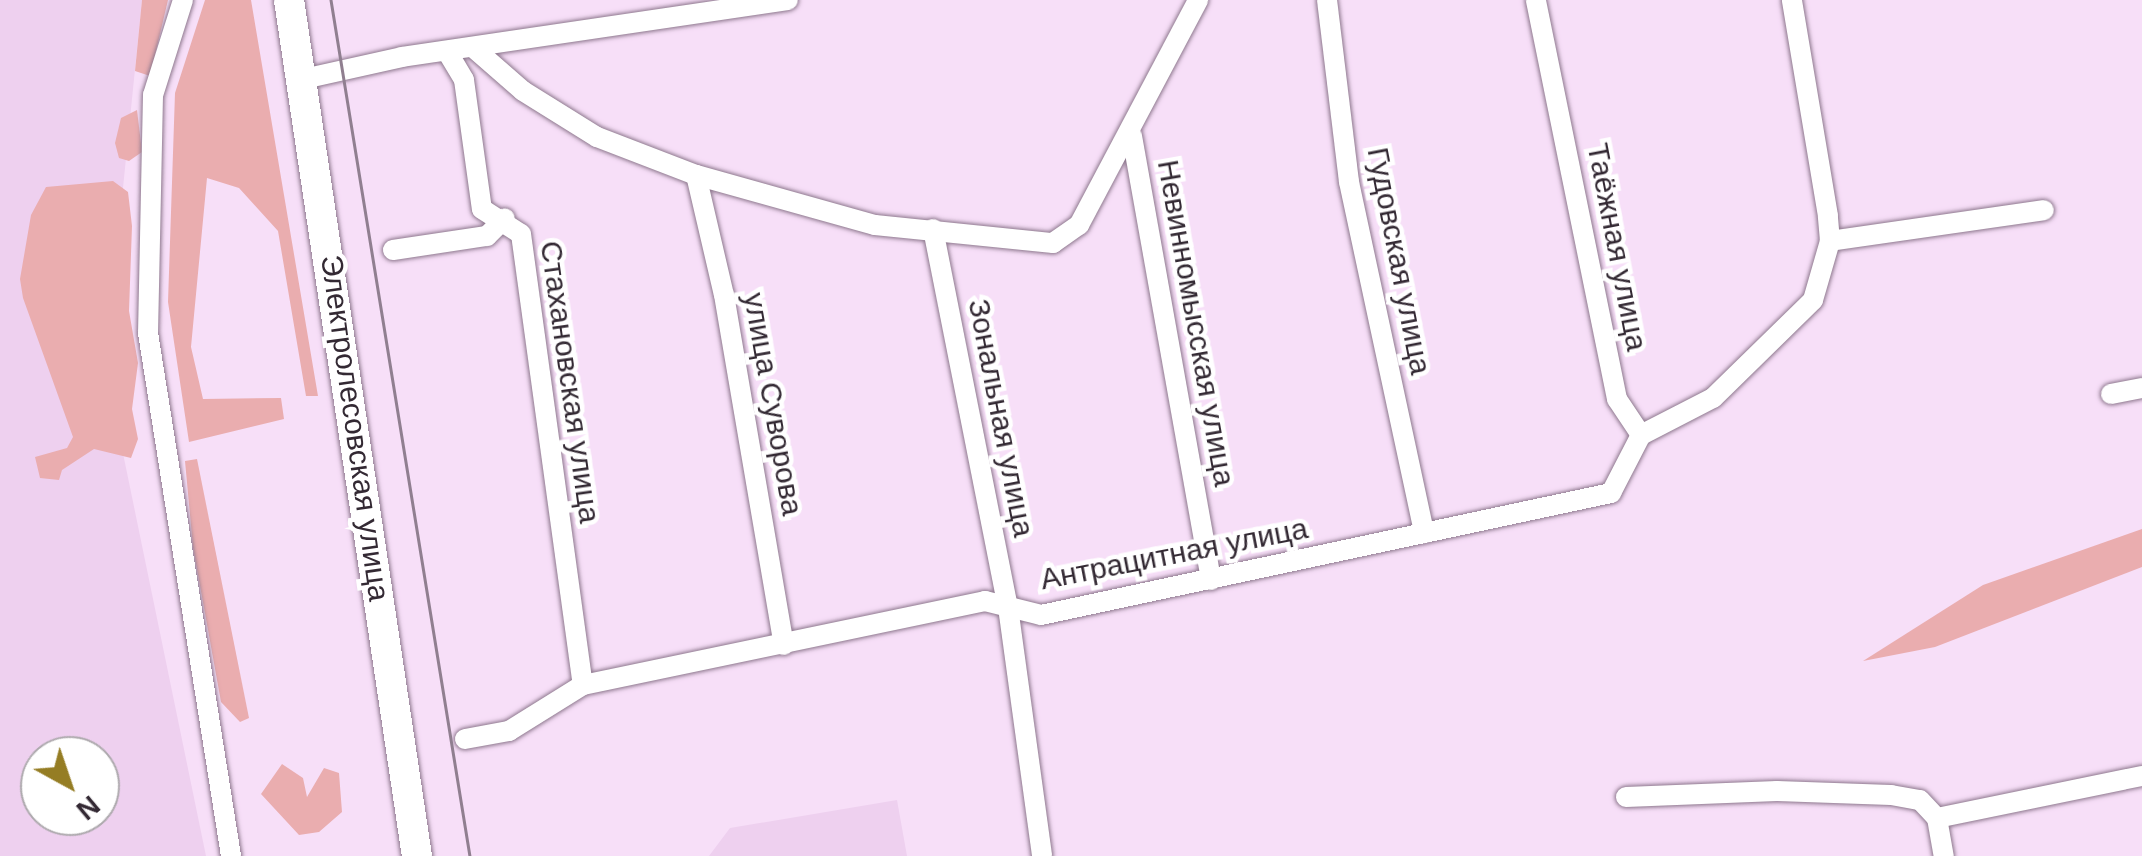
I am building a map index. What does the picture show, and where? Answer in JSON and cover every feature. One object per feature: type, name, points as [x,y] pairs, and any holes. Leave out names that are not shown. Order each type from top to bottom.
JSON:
[{"type":"main road","name":"Электролесовская улица","points":[[289,0],[304,79],[418,856]]},
{"type":"street","points":[[183,0],[153,95],[148,333],[231,856]]},
{"type":"street","points":[[304,79],[788,0]]},
{"type":"street","points":[[476,50],[523,92],[597,137],[696,175],[875,225],[1053,244],[1079,225],[1132,136],[1198,0]]},
{"type":"street","name":"Гудовская улица","points":[[1327,0],[1349,182],[1424,532]]},
{"type":"street","name":"Таёжная улица","points":[[1536,0],[1617,400],[1641,436]]},
{"type":"street","points":[[1641,436],[1713,398],[1813,300],[1830,241],[1792,0]]},
{"type":"street","name":"Стахановская улица","points":[[448,53],[464,80],[482,209],[505,218],[521,234],[583,685]]},
{"type":"street","name":"Невинномысская улица","points":[[1132,136],[1211,580]]},
{"type":"street","name":"улица Суворова","points":[[696,175],[724,295],[784,645]]},
{"type":"street","points":[[1830,241],[2044,210]]},
{"type":"street","points":[[393,250],[487,236],[505,218]]},
{"type":"street","name":"Зональная улица","points":[[933,229],[1008,606],[1042,856]]},
{"type":"street","points":[[2111,394],[2142,388]]},
{"type":"street","name":"Антрацитная улица","points":[[465,739],[509,730],[583,685],[984,601],[1041,615],[1612,494],[1641,436]]},
{"type":"street","points":[[1937,818],[2142,776]]},
{"type":"street","points":[[1626,797],[1777,790],[1920,800],[1937,818],[1944,856]]},
{"type":"shaded area","points":[[0,0],[142,0],[105,366],[206,856],[0,856]]},
{"type":"shaded area","points":[[142,0],[168,0],[150,76],[135,71]]},
{"type":"shaded area","points":[[205,0],[251,0],[318,396],[306,396],[278,231],[239,188],[207,178],[191,347],[203,399],[281,398],[284,419],[189,442],[168,302],[175,93]]},
{"type":"shaded area","points":[[137,110],[142,152],[129,161],[119,158],[115,143],[121,118]]},
{"type":"shaded area","points":[[113,181],[128,192],[132,226],[129,311],[138,363],[132,409],[138,439],[131,458],[94,449],[62,470],[59,480],[40,478],[35,457],[67,448],[73,437],[23,298],[20,279],[31,215],[46,187]]},
{"type":"shaded area","points":[[197,459],[249,718],[240,722],[221,702],[193,547],[185,461]]},
{"type":"shaded area","points":[[2142,529],[2142,567],[1935,647],[1863,661],[1983,585]]},
{"type":"shaded area","points":[[282,764],[303,778],[307,797],[324,768],[339,773],[342,812],[319,832],[299,835],[261,794]]},
{"type":"shaded area","points":[[897,800],[907,856],[709,856],[730,828]]},
{"type":"tram line","points":[[331,0],[470,856]]}]
